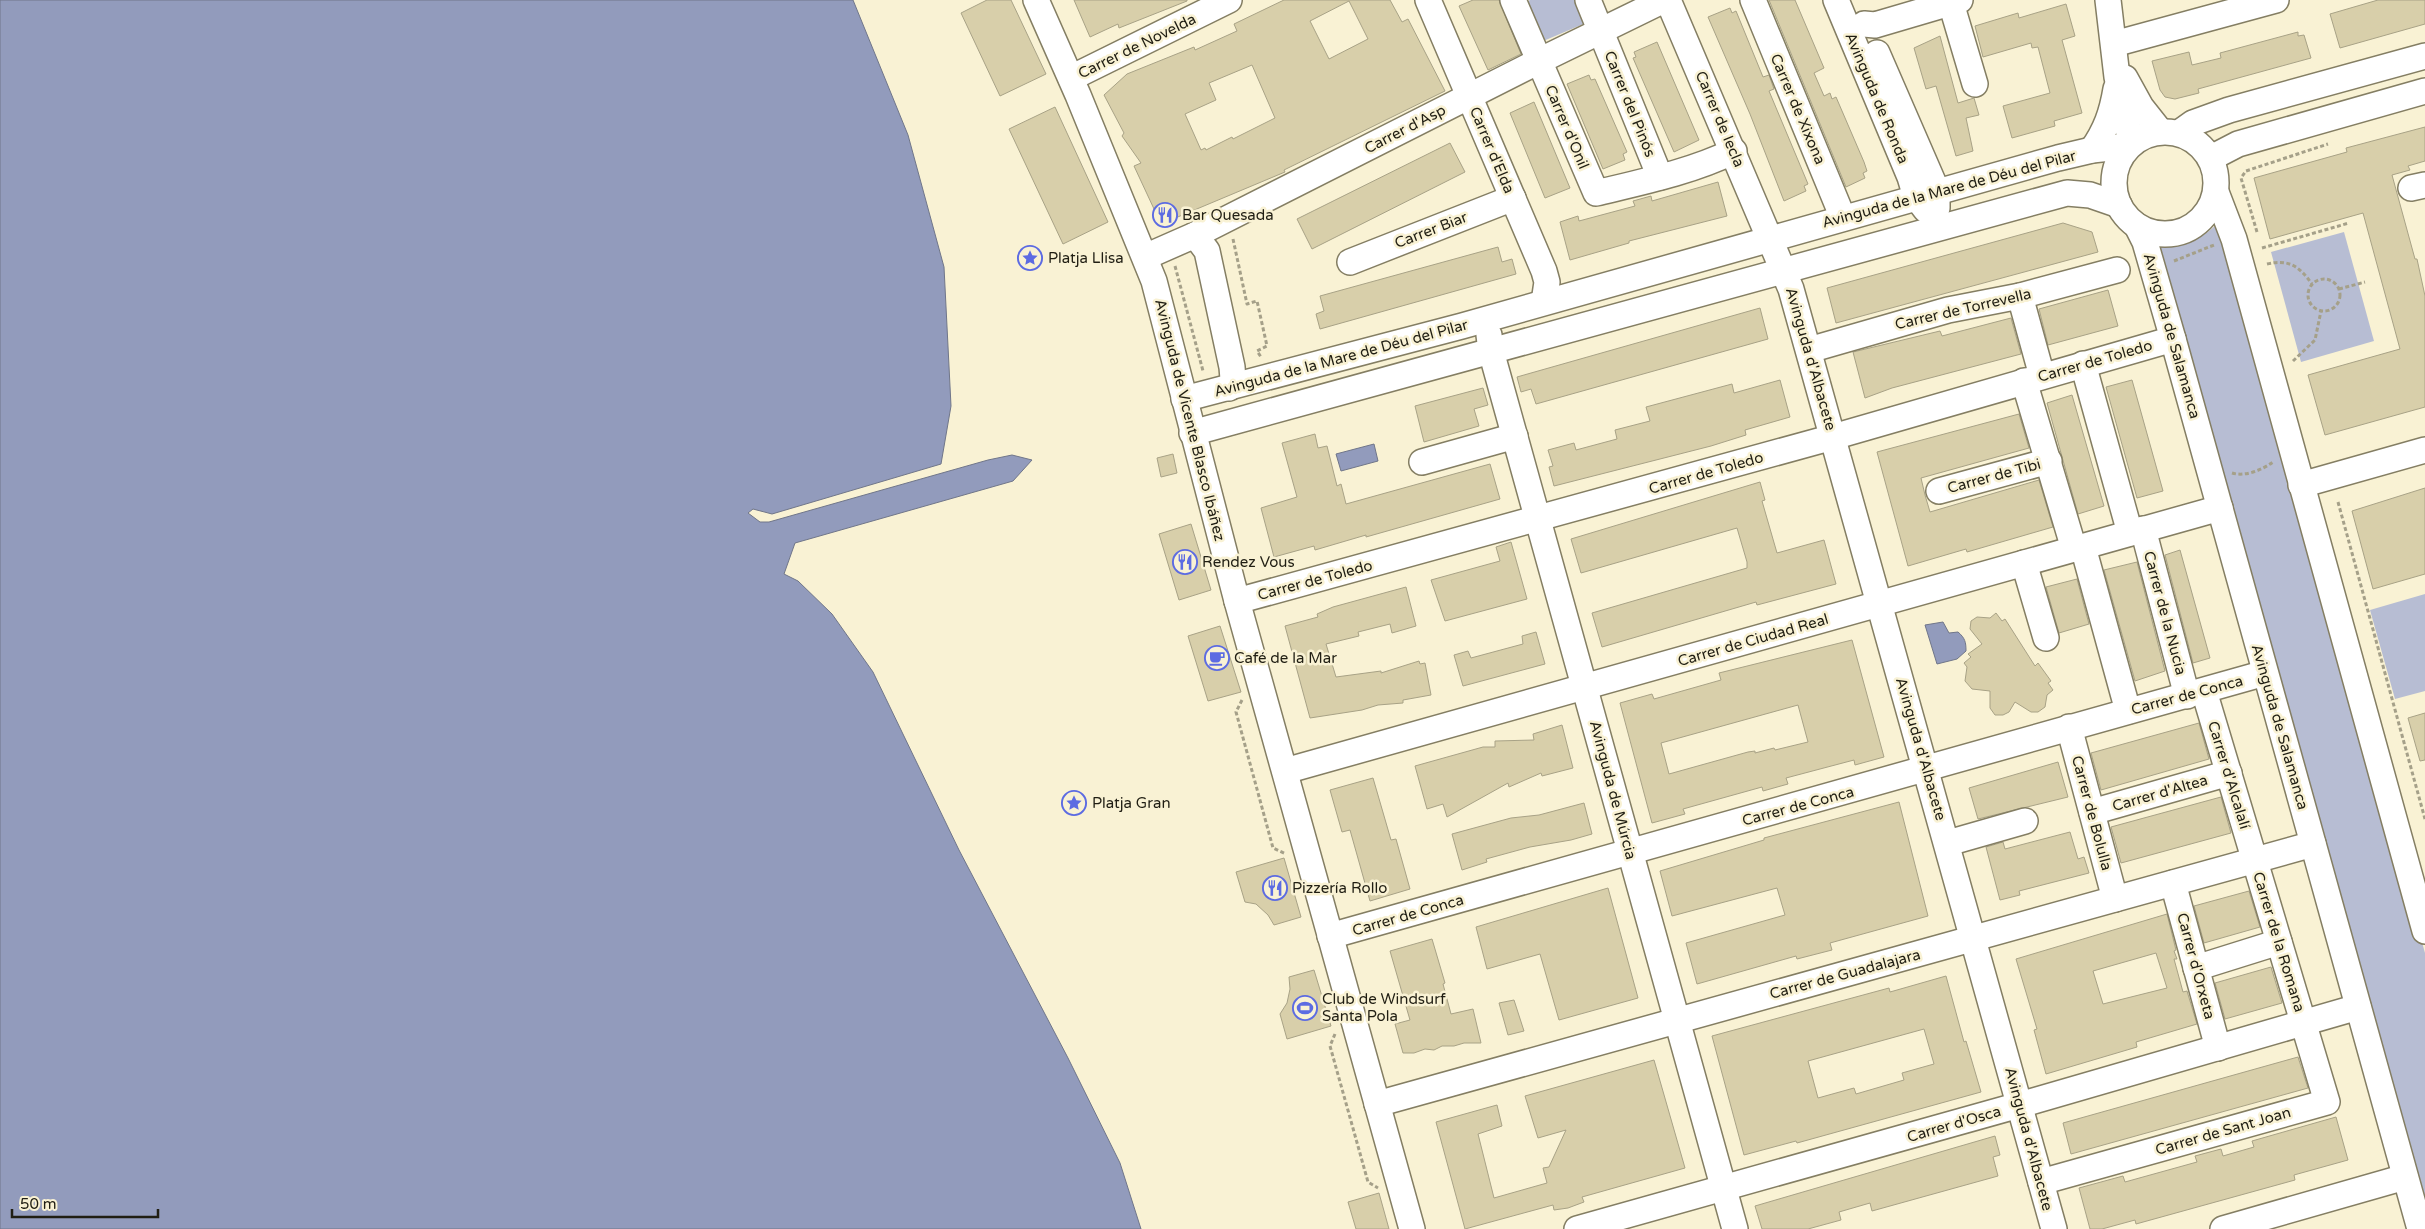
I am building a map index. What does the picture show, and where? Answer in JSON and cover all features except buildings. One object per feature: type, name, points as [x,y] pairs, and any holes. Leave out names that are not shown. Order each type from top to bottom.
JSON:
[{"type":"street","name":"Avinguda de Vicente Blasco Ibáñez","points":[[1036,0],[1071,78],[1146,257],[1154,281],[1236,601],[1285,770],[1412,1229]]},
{"type":"street","name":"Carrer de Novelda","points":[[1071,78],[1229,0]]},
{"type":"street","name":"Carrer d'Onil","points":[[1513,0],[1596,193],[1660,177]]},
{"type":"street","name":"Carrer del Pinós","points":[[1588,0],[1660,177]]},
{"type":"street","name":"Carrer d'Asp","points":[[1146,257],[1195,235],[1664,0]]},
{"type":"street","name":"Carrer de Iecla","points":[[1668,0],[1771,239]]},
{"type":"street","name":"Carrer de Xixona","points":[[1753,0],[1843,218]]},
{"type":"street","name":"Avinguda de Ronda","points":[[1836,0],[1910,177],[1927,194]]},
{"type":"street","name":"Avinguda de Ronda","points":[[1854,0],[1927,194]]},
{"type":"street","points":[[2108,0],[2130,145]]},
{"type":"street","points":[[2116,61],[2276,0]]},
{"type":"street","points":[[1864,24],[1875,25],[1956,1],[1975,84]]},
{"type":"street","name":"Carrer d'Elda","points":[[1436,2],[1470,97],[1544,271],[1547,282],[1544,302]]},
{"type":"street","points":[[2216,192],[2209,210],[2197,223],[2180,232],[2165,234],[2151,232],[2136,226],[2118,205],[2114,188],[2115,168],[2130,145],[2145,135],[2170,132],[2229,110],[2425,56]]},
{"type":"street","points":[[2116,61],[2141,107],[2170,132],[2197,142],[2211,158],[2216,174],[2216,192],[2234,239],[2425,931]]},
{"type":"street","points":[[2092,150],[2112,116],[2116,61]]},
{"type":"street","points":[[2211,158],[2238,144],[2425,90]]},
{"type":"street","name":"Avinguda de la Mare de Déu del Pilar","points":[[1184,399],[1498,315],[1927,194],[2092,150],[2130,145]]},
{"type":"street","points":[[1660,177],[1718,159],[1734,152]]},
{"type":"street","points":[[1192,433],[2067,192],[2090,195],[2118,205]]},
{"type":"street","points":[[1927,194],[1938,226]]},
{"type":"street","name":"Carrer Biar","points":[[1350,262],[1513,198]]},
{"type":"street","name":"Avinguda de Salamanca","points":[[2136,226],[2148,251],[2173,338],[2420,1229]]},
{"type":"street","points":[[1195,235],[1207,251],[1232,367],[1233,379],[1219,391]]},
{"type":"street","points":[[1771,239],[1783,270]]},
{"type":"street","name":"Avinguda d'Albacete","points":[[1783,270],[1791,289],[1809,350],[2054,1229]]},
{"type":"street","name":"Carrer de Torrevella","points":[[1809,350],[1948,310],[2020,296],[2117,270]]},
{"type":"street","points":[[2020,296],[2049,461],[2128,711]]},
{"type":"street","name":"Avinguda de la Mare de Déu del Pilar","points":[[1491,351],[1490,326],[1498,315]]},
{"type":"street","name":"Carrer de Toledo","points":[[1236,601],[1833,437],[2173,338]]},
{"type":"street","name":"Avinguda de Múrcia","points":[[1491,351],[1735,1229]]},
{"type":"street","name":"Carrer de la Nucia","points":[[2083,364],[2137,531],[2196,693]]},
{"type":"street","points":[[1422,462],[1515,436]]},
{"type":"street","points":[[2301,485],[2425,450]]},
{"type":"street","name":"Carrer de Tibi","points":[[1940,491],[2049,461]]},
{"type":"street","name":"Carrer de Ciudad Real","points":[[1285,770],[2220,508]]},
{"type":"street","points":[[2024,563],[2046,638]]},
{"type":"street","name":"Carrer de Conca","points":[[1330,936],[1927,770],[2069,727],[2265,674]]},
{"type":"street","name":"Carrer d'Alcalalí","points":[[2196,693],[2229,773],[2254,860]]},
{"type":"street","name":"Carrer de Bolulla","points":[[2069,727],[2115,899]]},
{"type":"street","name":"Carrer d'Altea","points":[[2092,812],[2229,773]]},
{"type":"street","points":[[1948,844],[2025,820]]},
{"type":"street","name":"Carrer de Guadalajara","points":[[1378,1104],[2313,844]]},
{"type":"street","name":"Carrer de la Romana","points":[[2254,860],[2303,1024]]},
{"type":"street","name":"Carrer d'Orxeta","points":[[2173,883],[2218,1048]]},
{"type":"street","points":[[2196,968],[2279,942]]},
{"type":"street","name":"Carrer d'Osca","points":[[1577,1229],[2019,1105],[2358,1007]]},
{"type":"street","name":"Carrer de Sant Joan","points":[[2040,1182],[2327,1102],[2303,1024]]},
{"type":"street","points":[[2223,1229],[2405,1177]]},
{"type":"path","points":[[2257,232],[2241,178],[2246,170],[2328,144]]},
{"type":"path","points":[[2262,248],[2349,223]]},
{"type":"path","points":[[1231,233],[1248,304],[1257,301],[1267,346],[1257,352],[1262,358],[1270,357]]},
{"type":"path","points":[[1168,248],[1219,391]]},
{"type":"path","points":[[2267,264],[2282,261],[2294,264],[2312,284]]},
{"type":"path","points":[[2324,279],[2336,284],[2339,289],[2340,298],[2337,305],[2330,310],[2321,311],[2314,307],[2309,300],[2308,292],[2312,284],[2324,279]]},
{"type":"path","points":[[2339,289],[2365,282]]},
{"type":"path","points":[[2293,361],[2315,340],[2321,311]]},
{"type":"path","points":[[2228,471],[2240,475],[2266,467],[2279,458]]},
{"type":"path","points":[[2338,502],[2425,819]]},
{"type":"shaded area","points":[[0,0],[853,0],[908,135],[944,267],[951,406],[941,464],[772,514],[753,509],[748,513],[760,522],[769,522],[988,460],[1012,455],[1032,460],[1013,481],[795,543],[784,574],[798,581],[832,614],[873,672],[959,850],[1068,1058],[1120,1163],[1141,1229],[0,1229]]},
{"type":"shaded area","points":[[1530,0],[1578,0],[1588,22],[1541,42],[1525,3]]},
{"type":"shaded area","points":[[2221,220],[2425,953],[2425,1221],[2156,247],[2175,246],[2192,241],[2207,233]]},
{"type":"shaded area","points":[[2344,232],[2374,341],[2301,362],[2271,252]]},
{"type":"shaded area","points":[[1374,444],[1378,461],[1341,471],[1336,454]]},
{"type":"shaded area","points":[[2425,594],[2425,691],[2395,699],[2370,610]]},
{"type":"shaded area","points":[[1943,622],[1949,633],[1958,632],[1962,636],[1966,651],[1957,659],[1937,664],[1925,625]]},
{"type":"place","name":"Bar Quesada","points":[[1165,215]]},
{"type":"place","name":"Platja Llisa","points":[[1030,258]]},
{"type":"place","name":"Rendez Vous","points":[[1185,562]]},
{"type":"place","name":"Café de la Mar","points":[[1217,658]]},
{"type":"place","name":"Platja Gran","points":[[1074,803]]},
{"type":"place","name":"Pizzería Rollo","points":[[1275,888]]},
{"type":"place","name":"Club de Windsurf Santa Pola","points":[[1305,1008]]}]
